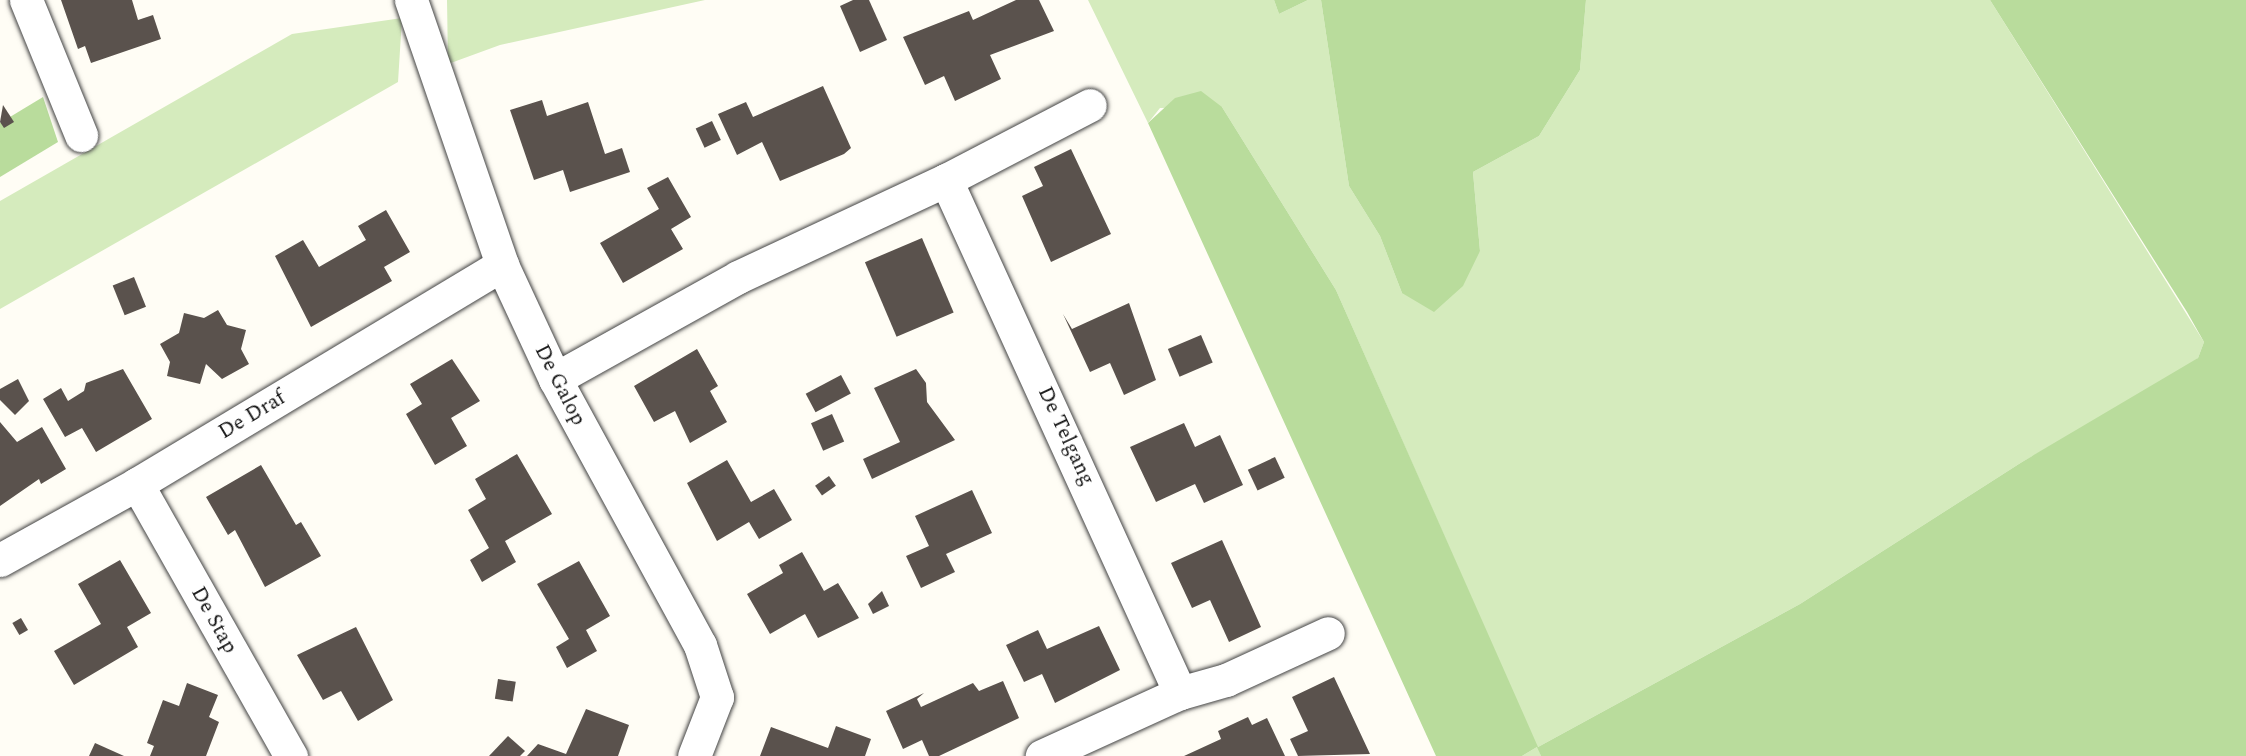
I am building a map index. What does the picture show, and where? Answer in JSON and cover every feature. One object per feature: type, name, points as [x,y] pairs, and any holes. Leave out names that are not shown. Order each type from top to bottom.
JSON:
[{"type":"street","points":[[26,0],[81,135]]},
{"type":"street","name":"De Galop","points":[[411,0],[502,265],[555,380],[700,645],[717,696],[694,756]]},
{"type":"street","points":[[555,380],[738,277],[946,180],[1090,105]]},
{"type":"street","name":"De Telgang","points":[[946,180],[1180,693]]},
{"type":"street","name":"De Draf","points":[[0,560],[137,484],[502,265]]},
{"type":"street","name":"De Stap","points":[[137,484],[291,756]]},
{"type":"street","points":[[1042,756],[1180,693],[1226,680],[1328,633]]},
{"type":"green space","points":[[447,0],[705,0],[500,45],[448,64]]},
{"type":"green space","points":[[1088,0],[1274,0],[1279,14],[1308,0],[1321,0],[1349,186],[1380,236],[1402,293],[1480,251],[1473,172],[1539,136],[1580,70],[1586,0],[1990,0],[2204,342],[2198,358],[2182,372],[2022,462],[1800,604],[1538,747],[1541,756],[1522,756],[1537,747],[1336,290],[1222,107],[1160,108],[1148,123]]},
{"type":"green space","points":[[1274,0],[1308,0],[1279,14]]},
{"type":"green space","points":[[1321,0],[1586,0],[1580,70],[1539,136],[1473,172],[1480,251],[1463,286],[1434,312],[1402,293],[1380,236],[1349,186]]},
{"type":"green space","points":[[1990,0],[2246,0],[2246,756],[1541,756],[1537,747],[1522,756],[1436,756],[1148,123],[1175,98],[1201,91],[1222,107],[1336,290],[1538,747],[1800,604],[2022,462],[2198,358],[2204,342],[2187,312]]},
{"type":"green space","points":[[402,18],[398,82],[0,309],[0,201],[292,34]]},
{"type":"green space","points":[[43,97],[58,142],[0,177],[0,123]]},
{"type":"building","points":[[61,0],[132,0],[138,20],[153,15],[161,39],[91,63],[85,46],[78,49]]},
{"type":"building","points":[[853,0],[869,0],[887,40],[860,52],[840,6]]},
{"type":"building","points":[[1016,0],[1039,0],[1054,31],[990,55],[1001,79],[955,101],[944,76],[925,85],[903,37],[969,11],[973,20]]},
{"type":"building","points":[[823,86],[851,148],[844,154],[780,181],[762,142],[737,155],[718,114],[746,102],[753,117]]},
{"type":"building","points":[[542,100],[547,116],[588,102],[605,154],[622,148],[630,172],[570,192],[563,170],[534,180],[510,110]]},
{"type":"building","points":[[3,105],[14,122],[4,128],[0,122]]},
{"type":"building","points":[[712,121],[721,140],[705,148],[696,129]]},
{"type":"building","points":[[1071,149],[1111,234],[1051,262],[1022,196],[1043,186],[1034,167]]},
{"type":"building","points":[[668,177],[691,217],[671,229],[683,249],[623,283],[600,243],[659,209],[647,188]]},
{"type":"building","points":[[386,210],[410,252],[384,267],[392,281],[311,327],[275,256],[303,240],[319,267],[366,240],[358,226]]},
{"type":"building","points":[[922,238],[954,313],[897,337],[865,262]]},
{"type":"building","points":[[134,277],[146,307],[125,315],[113,286]]},
{"type":"building","points":[[1129,303],[1156,380],[1124,395],[1110,363],[1090,372],[1063,314],[1072,329]]},
{"type":"building","points":[[218,310],[227,325],[246,330],[241,349],[249,364],[222,379],[206,364],[200,384],[167,376],[170,362],[160,344],[179,333],[184,313],[204,318]]},
{"type":"building","points":[[1201,335],[1213,363],[1180,377],[1168,349]]},
{"type":"building","points":[[697,349],[718,386],[710,391],[727,422],[690,443],[675,411],[654,422],[634,386]]},
{"type":"building","points":[[452,359],[480,401],[451,418],[467,446],[435,465],[406,414],[422,404],[410,384]]},
{"type":"building","points":[[123,369],[152,419],[96,452],[82,428],[65,437],[43,399],[61,388],[68,401],[84,391],[86,383]]},
{"type":"building","points":[[916,369],[926,383],[927,402],[955,440],[872,479],[863,459],[900,442],[874,388]]},
{"type":"building","points":[[841,375],[851,394],[816,412],[806,394]]},
{"type":"building","points":[[18,379],[29,401],[15,415],[0,400],[0,389]]},
{"type":"building","points":[[832,414],[844,441],[823,451],[811,423]]},
{"type":"building","points":[[0,422],[17,442],[42,427],[66,469],[41,484],[39,479],[0,506]]},
{"type":"building","points":[[1184,423],[1195,447],[1220,435],[1243,485],[1204,503],[1195,484],[1156,502],[1130,447]]},
{"type":"building","points":[[517,454],[552,514],[505,541],[516,562],[482,582],[470,560],[489,548],[468,510],[486,499],[475,479]]},
{"type":"building","points":[[1275,457],[1285,478],[1258,491],[1248,470]]},
{"type":"building","points":[[727,460],[751,502],[774,489],[792,520],[759,539],[749,522],[717,541],[687,483]]},
{"type":"building","points":[[261,465],[296,525],[301,522],[321,556],[265,587],[235,530],[228,535],[206,497]]},
{"type":"building","points":[[829,476],[836,486],[822,496],[815,486]]},
{"type":"building","points":[[972,490],[992,533],[946,554],[955,572],[921,588],[906,556],[929,546],[915,516]]},
{"type":"building","points":[[1222,540],[1261,627],[1229,642],[1210,600],[1192,608],[1171,563]]},
{"type":"building","points":[[802,552],[824,591],[838,583],[859,618],[818,638],[805,614],[770,634],[747,594],[783,573],[779,565]]},
{"type":"building","points":[[120,560],[151,613],[127,627],[138,647],[74,685],[54,651],[101,624],[78,584]]},
{"type":"building","points":[[579,561],[610,616],[586,630],[597,651],[567,668],[556,647],[569,639],[537,584]]},
{"type":"building","points":[[882,591],[889,606],[873,614],[868,604]]},
{"type":"building","points":[[21,618],[28,630],[19,635],[12,623]]},
{"type":"building","points":[[1099,626],[1120,670],[1055,703],[1042,674],[1024,682],[1006,645],[1038,630],[1047,649]]},
{"type":"building","points":[[356,627],[393,700],[358,721],[341,691],[323,700],[297,655]]},
{"type":"building","points":[[1334,677],[1370,754],[1298,756],[1290,739],[1308,731],[1292,697]]},
{"type":"building","points":[[498,679],[516,682],[513,702],[495,699]]},
{"type":"building","points":[[1003,681],[1019,718],[939,756],[929,756],[922,740],[903,749],[886,711],[924,693],[917,699],[921,707],[973,683],[979,691]]},
{"type":"building","points":[[187,683],[218,695],[209,717],[219,722],[206,756],[150,756],[154,746],[147,743],[163,700],[179,706]]},
{"type":"building","points":[[586,709],[629,725],[618,756],[527,756],[538,744],[566,754]]},
{"type":"building","points":[[1248,717],[1252,725],[1267,718],[1285,756],[1184,756],[1221,739],[1218,731]]},
{"type":"building","points":[[836,726],[871,739],[865,756],[760,756],[771,727],[828,748]]},
{"type":"building","points":[[508,736],[525,751],[520,756],[489,756]]},
{"type":"building","points":[[95,743],[124,756],[89,756]]}]
